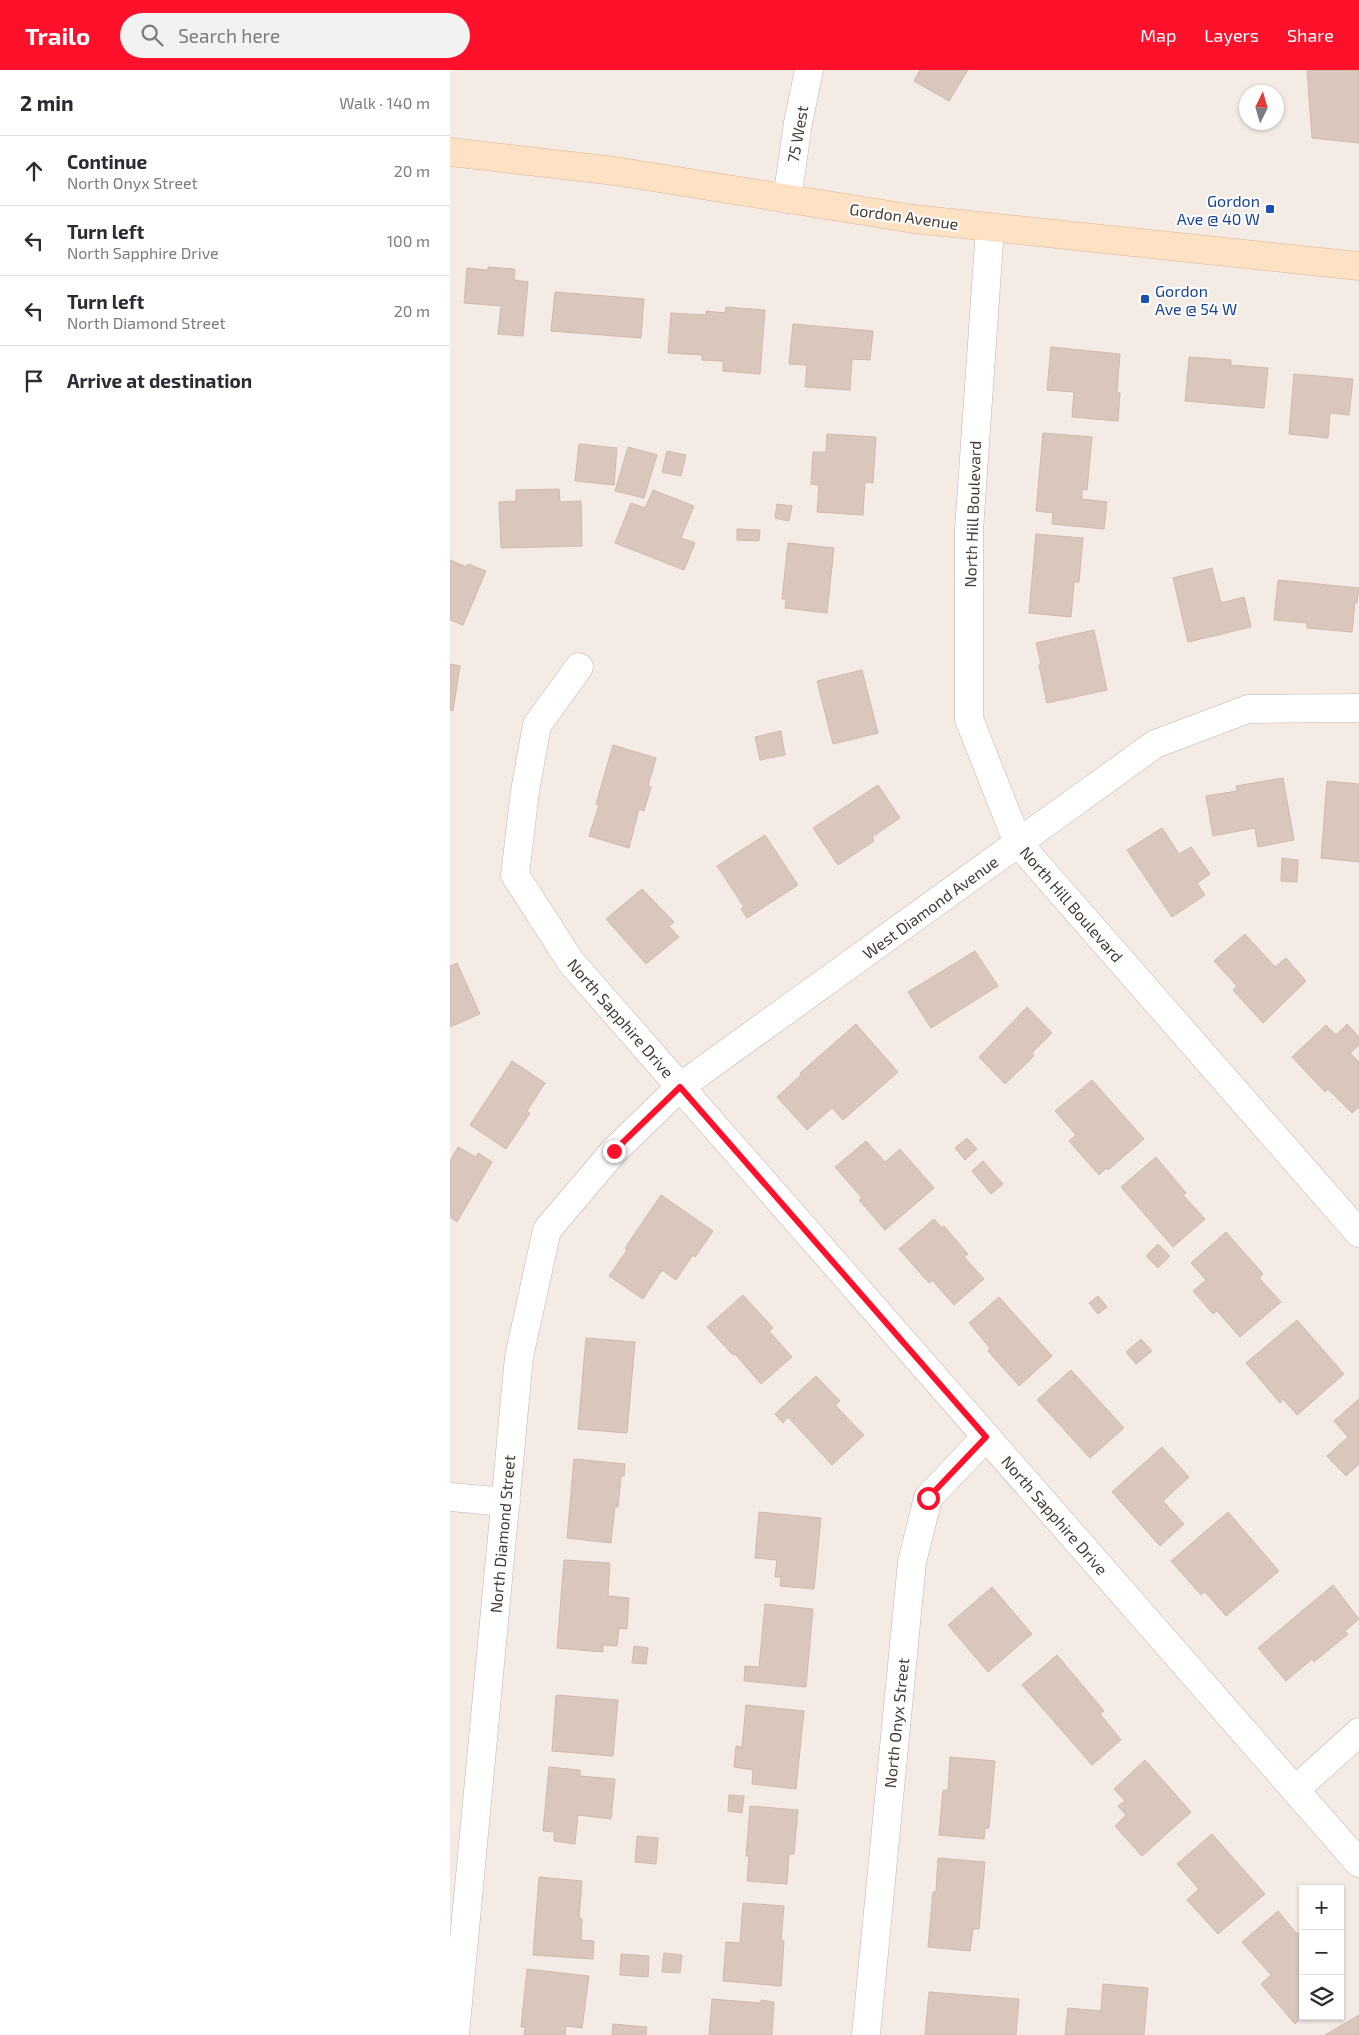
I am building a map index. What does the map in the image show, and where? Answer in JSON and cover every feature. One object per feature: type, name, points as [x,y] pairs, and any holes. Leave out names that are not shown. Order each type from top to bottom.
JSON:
[{"type":"main road","name":"Gordon Avenue","points":[[450,152],[615,171],[914,219],[1359,266]]},
{"type":"street","name":"75 West","points":[[786,199],[798,123],[809,70]]},
{"type":"street","name":"North Hill Boulevard","points":[[990,228],[968,530],[969,719],[1018,844],[1357,1226]]},
{"type":"street","name":"North Sapphire Drive","points":[[579,667],[537,725],[525,791],[516,876],[571,962],[1359,1863]]},
{"type":"street","name":"West Diamond Avenue","points":[[680,1087],[1155,744],[1248,710],[1359,708]]},
{"type":"street","name":"North Diamond Street","points":[[455,2035],[519,1357],[547,1230],[614,1151],[680,1087]]},
{"type":"street","name":"North Onyx Street","points":[[866,2035],[912,1562],[928,1498],[986,1437]]},
{"type":"street","points":[[450,1497],[506,1502]]},
{"type":"street","points":[[1295,1790],[1359,1732]]},
{"type":"building","points":[[920,70],[968,70],[949,101],[914,81]]},
{"type":"building","points":[[1307,70],[1359,70],[1359,143],[1312,138]]},
{"type":"building","points":[[488,267],[515,269],[514,280],[528,282],[523,336],[498,334],[501,306],[464,303],[467,268],[488,270]]},
{"type":"building","points":[[555,292],[644,299],[641,338],[551,331]]},
{"type":"building","points":[[726,307],[765,310],[760,374],[723,371],[723,361],[702,360],[702,355],[668,353],[671,313],[706,315],[706,311],[725,313]]},
{"type":"building","points":[[793,324],[873,331],[870,360],[852,359],[850,390],[805,387],[807,365],[789,364]]},
{"type":"building","points":[[1051,347],[1120,354],[1117,392],[1120,393],[1118,421],[1072,417],[1074,392],[1047,390]]},
{"type":"building","points":[[1189,357],[1231,360],[1231,365],[1268,368],[1264,408],[1185,401]]},
{"type":"building","points":[[1294,374],[1353,379],[1349,415],[1330,413],[1328,438],[1289,434]]},
{"type":"building","points":[[1043,433],[1092,437],[1087,490],[1082,489],[1082,499],[1107,502],[1104,529],[1052,524],[1053,513],[1036,511]]},
{"type":"building","points":[[827,434],[876,437],[873,483],[865,482],[863,515],[817,512],[819,485],[811,484],[813,452],[826,452]]},
{"type":"building","points":[[579,444],[617,448],[614,485],[575,481]]},
{"type":"building","points":[[628,447],[657,455],[644,498],[615,491]]},
{"type":"building","points":[[667,451],[686,455],[681,476],[662,472]]},
{"type":"building","points":[[559,489],[560,502],[581,501],[582,546],[501,548],[499,502],[516,501],[516,490]]},
{"type":"building","points":[[653,490],[694,506],[681,538],[695,543],[684,570],[615,543],[631,503],[645,508]]},
{"type":"building","points":[[777,504],[792,506],[789,521],[775,518]]},
{"type":"building","points":[[737,529],[760,530],[759,541],[737,540]]},
{"type":"building","points":[[1036,534],[1083,538],[1079,582],[1074,582],[1071,617],[1029,613]]},
{"type":"building","points":[[788,543],[834,548],[827,613],[785,608],[786,599],[782,599]]},
{"type":"building","points":[[450,560],[467,567],[468,564],[486,571],[463,625],[450,620]]},
{"type":"building","points":[[1212,568],[1221,603],[1244,597],[1251,627],[1188,642],[1173,578]]},
{"type":"building","points":[[1278,580],[1359,588],[1357,603],[1355,602],[1352,632],[1307,628],[1307,623],[1274,620]]},
{"type":"building","points":[[1094,630],[1107,690],[1047,703],[1036,643]]},
{"type":"building","points":[[450,664],[460,666],[453,711],[450,710]]},
{"type":"building","points":[[862,670],[878,733],[833,744],[817,681]]},
{"type":"building","points":[[781,731],[785,755],[760,760],[755,737]]},
{"type":"building","points":[[613,745],[656,758],[648,786],[651,787],[644,811],[639,809],[629,848],[589,836],[599,805],[596,804]]},
{"type":"building","points":[[1283,778],[1294,840],[1258,847],[1255,828],[1213,836],[1206,796],[1237,791],[1236,786]]},
{"type":"building","points":[[1327,781],[1359,784],[1359,862],[1321,858]]},
{"type":"building","points":[[878,785],[900,818],[872,837],[874,841],[838,865],[813,828]]},
{"type":"building","points":[[1162,828],[1179,854],[1191,847],[1210,874],[1197,883],[1205,895],[1172,917],[1127,850]]},
{"type":"building","points":[[765,835],[798,885],[747,918],[741,909],[744,907],[717,866]]},
{"type":"building","points":[[1282,858],[1298,860],[1297,882],[1281,881]]},
{"type":"building","points":[[642,889],[674,922],[669,926],[679,937],[646,964],[606,919]]},
{"type":"building","points":[[1245,934],[1275,967],[1286,958],[1306,981],[1263,1023],[1233,990],[1237,986],[1214,961]]},
{"type":"building","points":[[975,951],[998,986],[931,1028],[908,992]]},
{"type":"building","points":[[457,963],[480,1014],[450,1027],[450,966]]},
{"type":"building","points":[[1027,1007],[1052,1033],[1032,1053],[1034,1056],[1005,1084],[979,1057]]},
{"type":"building","points":[[856,1024],[898,1072],[843,1120],[832,1108],[807,1130],[777,1097],[801,1075],[800,1073]]},
{"type":"building","points":[[1347,1024],[1359,1037],[1359,1045],[1350,1053],[1359,1062],[1359,1107],[1352,1113],[1328,1089],[1325,1092],[1292,1057],[1326,1025],[1336,1035]]},
{"type":"building","points":[[512,1061],[545,1083],[527,1111],[530,1113],[506,1149],[470,1125]]},
{"type":"building","points":[[1092,1080],[1144,1139],[1108,1170],[1106,1168],[1099,1175],[1069,1141],[1076,1135],[1055,1111]]},
{"type":"building","points":[[967,1138],[977,1149],[965,1160],[955,1148]]},
{"type":"building","points":[[866,1141],[885,1162],[900,1149],[934,1188],[885,1230],[859,1200],[862,1198],[835,1167]]},
{"type":"building","points":[[458,1147],[476,1157],[478,1153],[492,1162],[457,1222],[450,1217],[450,1161]]},
{"type":"building","points":[[1156,1157],[1186,1193],[1183,1195],[1205,1219],[1173,1247],[1121,1187]]},
{"type":"building","points":[[983,1161],[1003,1184],[991,1194],[972,1171]]},
{"type":"building","points":[[661,1195],[713,1231],[676,1280],[662,1270],[643,1299],[609,1276],[627,1250],[625,1248]]},
{"type":"building","points":[[934,1219],[942,1228],[944,1226],[968,1254],[964,1257],[984,1279],[954,1305],[932,1280],[929,1283],[899,1249]]},
{"type":"building","points":[[1226,1232],[1263,1274],[1259,1278],[1281,1302],[1240,1337],[1217,1311],[1213,1314],[1193,1291],[1206,1280],[1191,1263]]},
{"type":"building","points":[[1158,1244],[1170,1256],[1158,1268],[1146,1256]]},
{"type":"building","points":[[743,1295],[773,1328],[769,1331],[792,1357],[761,1384],[735,1354],[733,1355],[707,1327]]},
{"type":"building","points":[[1098,1296],[1107,1307],[1098,1314],[1089,1303]]},
{"type":"building","points":[[999,1297],[1052,1356],[1019,1386],[988,1351],[990,1348],[969,1323]]},
{"type":"building","points":[[1297,1320],[1344,1374],[1297,1415],[1283,1399],[1280,1403],[1246,1363]]},
{"type":"building","points":[[586,1338],[635,1342],[627,1433],[578,1429]]},
{"type":"building","points":[[1141,1339],[1152,1351],[1136,1364],[1126,1352]]},
{"type":"building","points":[[1071,1370],[1124,1428],[1090,1458],[1037,1400]]},
{"type":"building","points":[[816,1376],[840,1401],[835,1405],[864,1435],[832,1465],[788,1417],[783,1423],[775,1414]]},
{"type":"building","points":[[1359,1399],[1359,1464],[1346,1476],[1327,1456],[1348,1437],[1334,1421]]},
{"type":"building","points":[[1162,1447],[1189,1477],[1163,1501],[1184,1524],[1160,1546],[1112,1492]]},
{"type":"building","points":[[574,1459],[625,1464],[624,1476],[621,1476],[618,1507],[615,1506],[611,1543],[567,1538]]},
{"type":"building","points":[[759,1512],[821,1518],[814,1589],[780,1586],[781,1577],[775,1577],[777,1560],[755,1558]]},
{"type":"building","points":[[1228,1512],[1279,1571],[1226,1616],[1205,1592],[1201,1595],[1171,1561]]},
{"type":"building","points":[[564,1560],[610,1563],[608,1596],[629,1598],[627,1629],[619,1628],[617,1646],[603,1645],[603,1652],[557,1648]]},
{"type":"building","points":[[1333,1585],[1359,1619],[1345,1631],[1348,1634],[1314,1662],[1312,1659],[1286,1681],[1258,1648]]},
{"type":"building","points":[[992,1587],[1032,1634],[988,1672],[948,1625]]},
{"type":"building","points":[[765,1604],[813,1609],[806,1687],[744,1681],[745,1666],[759,1667]]},
{"type":"building","points":[[634,1646],[648,1648],[646,1664],[632,1663]]},
{"type":"building","points":[[1057,1655],[1104,1711],[1100,1714],[1121,1740],[1092,1765],[1022,1685]]},
{"type":"building","points":[[556,1695],[618,1700],[613,1756],[552,1751]]},
{"type":"building","points":[[746,1705],[804,1711],[796,1789],[752,1784],[753,1770],[734,1767],[736,1746],[742,1747]]},
{"type":"building","points":[[950,1757],[995,1761],[989,1828],[985,1828],[984,1839],[939,1835],[943,1790],[948,1791]]},
{"type":"building","points":[[1145,1760],[1191,1812],[1142,1856],[1115,1826],[1126,1815],[1118,1806],[1125,1801],[1114,1789]]},
{"type":"building","points":[[549,1767],[580,1770],[580,1776],[615,1779],[611,1819],[578,1815],[575,1844],[554,1841],[554,1832],[543,1831]]},
{"type":"building","points":[[729,1795],[744,1796],[742,1813],[728,1811]]},
{"type":"building","points":[[750,1806],[798,1810],[794,1854],[789,1854],[787,1884],[747,1881],[749,1856],[746,1856]]},
{"type":"building","points":[[1212,1834],[1265,1894],[1218,1934],[1187,1900],[1199,1889],[1177,1864]]},
{"type":"building","points":[[637,1836],[658,1838],[656,1864],[635,1862]]},
{"type":"building","points":[[938,1858],[985,1862],[979,1929],[973,1929],[970,1951],[928,1947],[933,1892],[936,1892]]},
{"type":"building","points":[[539,1877],[582,1881],[579,1918],[582,1919],[581,1940],[594,1941],[593,1959],[533,1955]]},
{"type":"building","points":[[743,1903],[784,1906],[781,1940],[784,1941],[781,1986],[723,1981],[726,1942],[740,1943]]},
{"type":"building","points":[[1278,1911],[1297,1934],[1299,1932],[1299,2020],[1295,2024],[1261,1984],[1271,1975],[1242,1942]]},
{"type":"building","points":[[664,1953],[682,1955],[680,1973],[662,1972]]},
{"type":"building","points":[[621,1954],[649,1956],[648,1977],[620,1975]]},
{"type":"building","points":[[527,1969],[589,1976],[582,2028],[566,2026],[565,2035],[524,2035],[525,2027],[521,2027]]},
{"type":"building","points":[[1103,1984],[1148,1988],[1144,2035],[1065,2035],[1068,2008],[1101,2011]]},
{"type":"building","points":[[929,1992],[1019,1999],[1016,2035],[925,2035]]},
{"type":"building","points":[[712,1999],[761,2003],[761,2000],[774,2002],[772,2035],[709,2035]]},
{"type":"building","points":[[1359,2015],[1359,2035],[1325,2035]]},
{"type":"building","points":[[613,2024],[647,2027],[646,2035],[612,2035]]},
{"type":"place","name":"Gordon Ave @ 40 W","points":[[1270,209]]},
{"type":"place","name":"Gordon Ave @ 54 W","points":[[1145,299]]},
{"type":"route","points":[[614,1151],[680,1087],[986,1437],[928,1498]]}]
